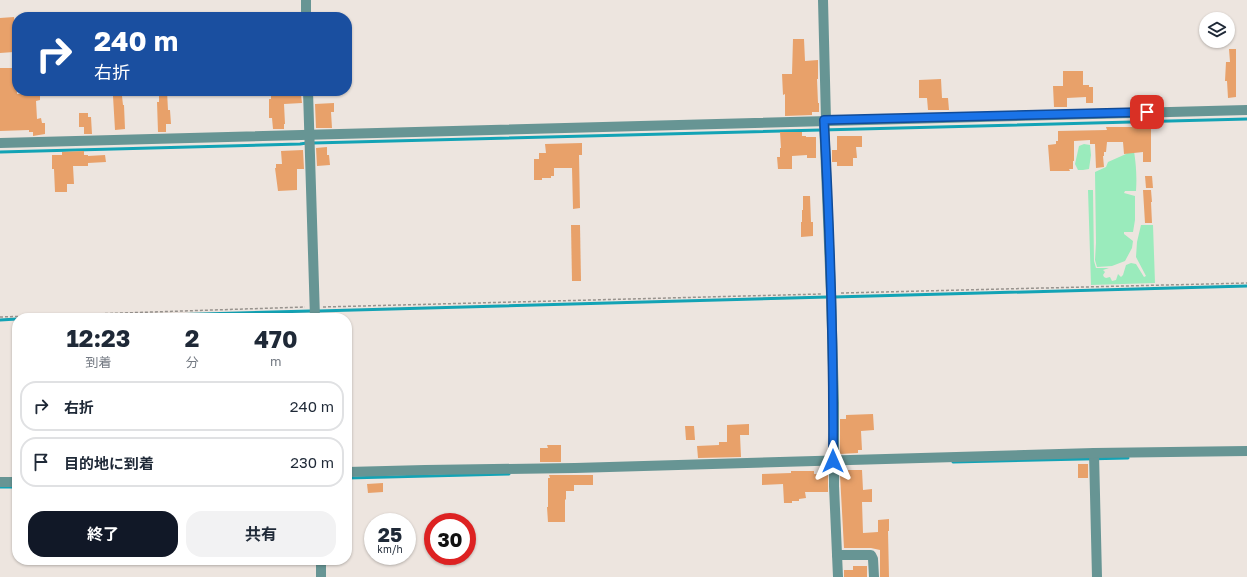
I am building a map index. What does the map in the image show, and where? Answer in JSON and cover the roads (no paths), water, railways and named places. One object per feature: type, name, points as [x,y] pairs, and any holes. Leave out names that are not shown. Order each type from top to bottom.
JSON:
[{"type":"street","points":[[306,0],[306,12]]},
{"type":"street","points":[[823,0],[825,125],[834,403],[833,461],[838,577]]},
{"type":"street","points":[[308,96],[315,313]]},
{"type":"street","points":[[0,143],[309,134],[825,125],[1247,110]]},
{"type":"street","points":[[352,472],[575,468],[900,458],[1094,457],[1247,451]]},
{"type":"street","points":[[1094,457],[1097,577]]},
{"type":"street","points":[[0,482],[12,482]]},
{"type":"street","points":[[837,555],[871,555],[873,559],[874,577]]},
{"type":"street","points":[[321,565],[321,577]]},
{"type":"waterway","points":[[313,143],[1247,119]]},
{"type":"waterway","points":[[0,152],[307,143]]},
{"type":"waterway","points":[[834,297],[1247,286]]},
{"type":"waterway","points":[[318,311],[828,297]]},
{"type":"waterway","points":[[239,313],[310,311]]},
{"type":"waterway","points":[[0,320],[12,319]]},
{"type":"waterway","points":[[953,462],[1128,458]]},
{"type":"waterway","points":[[352,478],[509,474]]},
{"type":"waterway","points":[[0,487],[12,487]]}]
